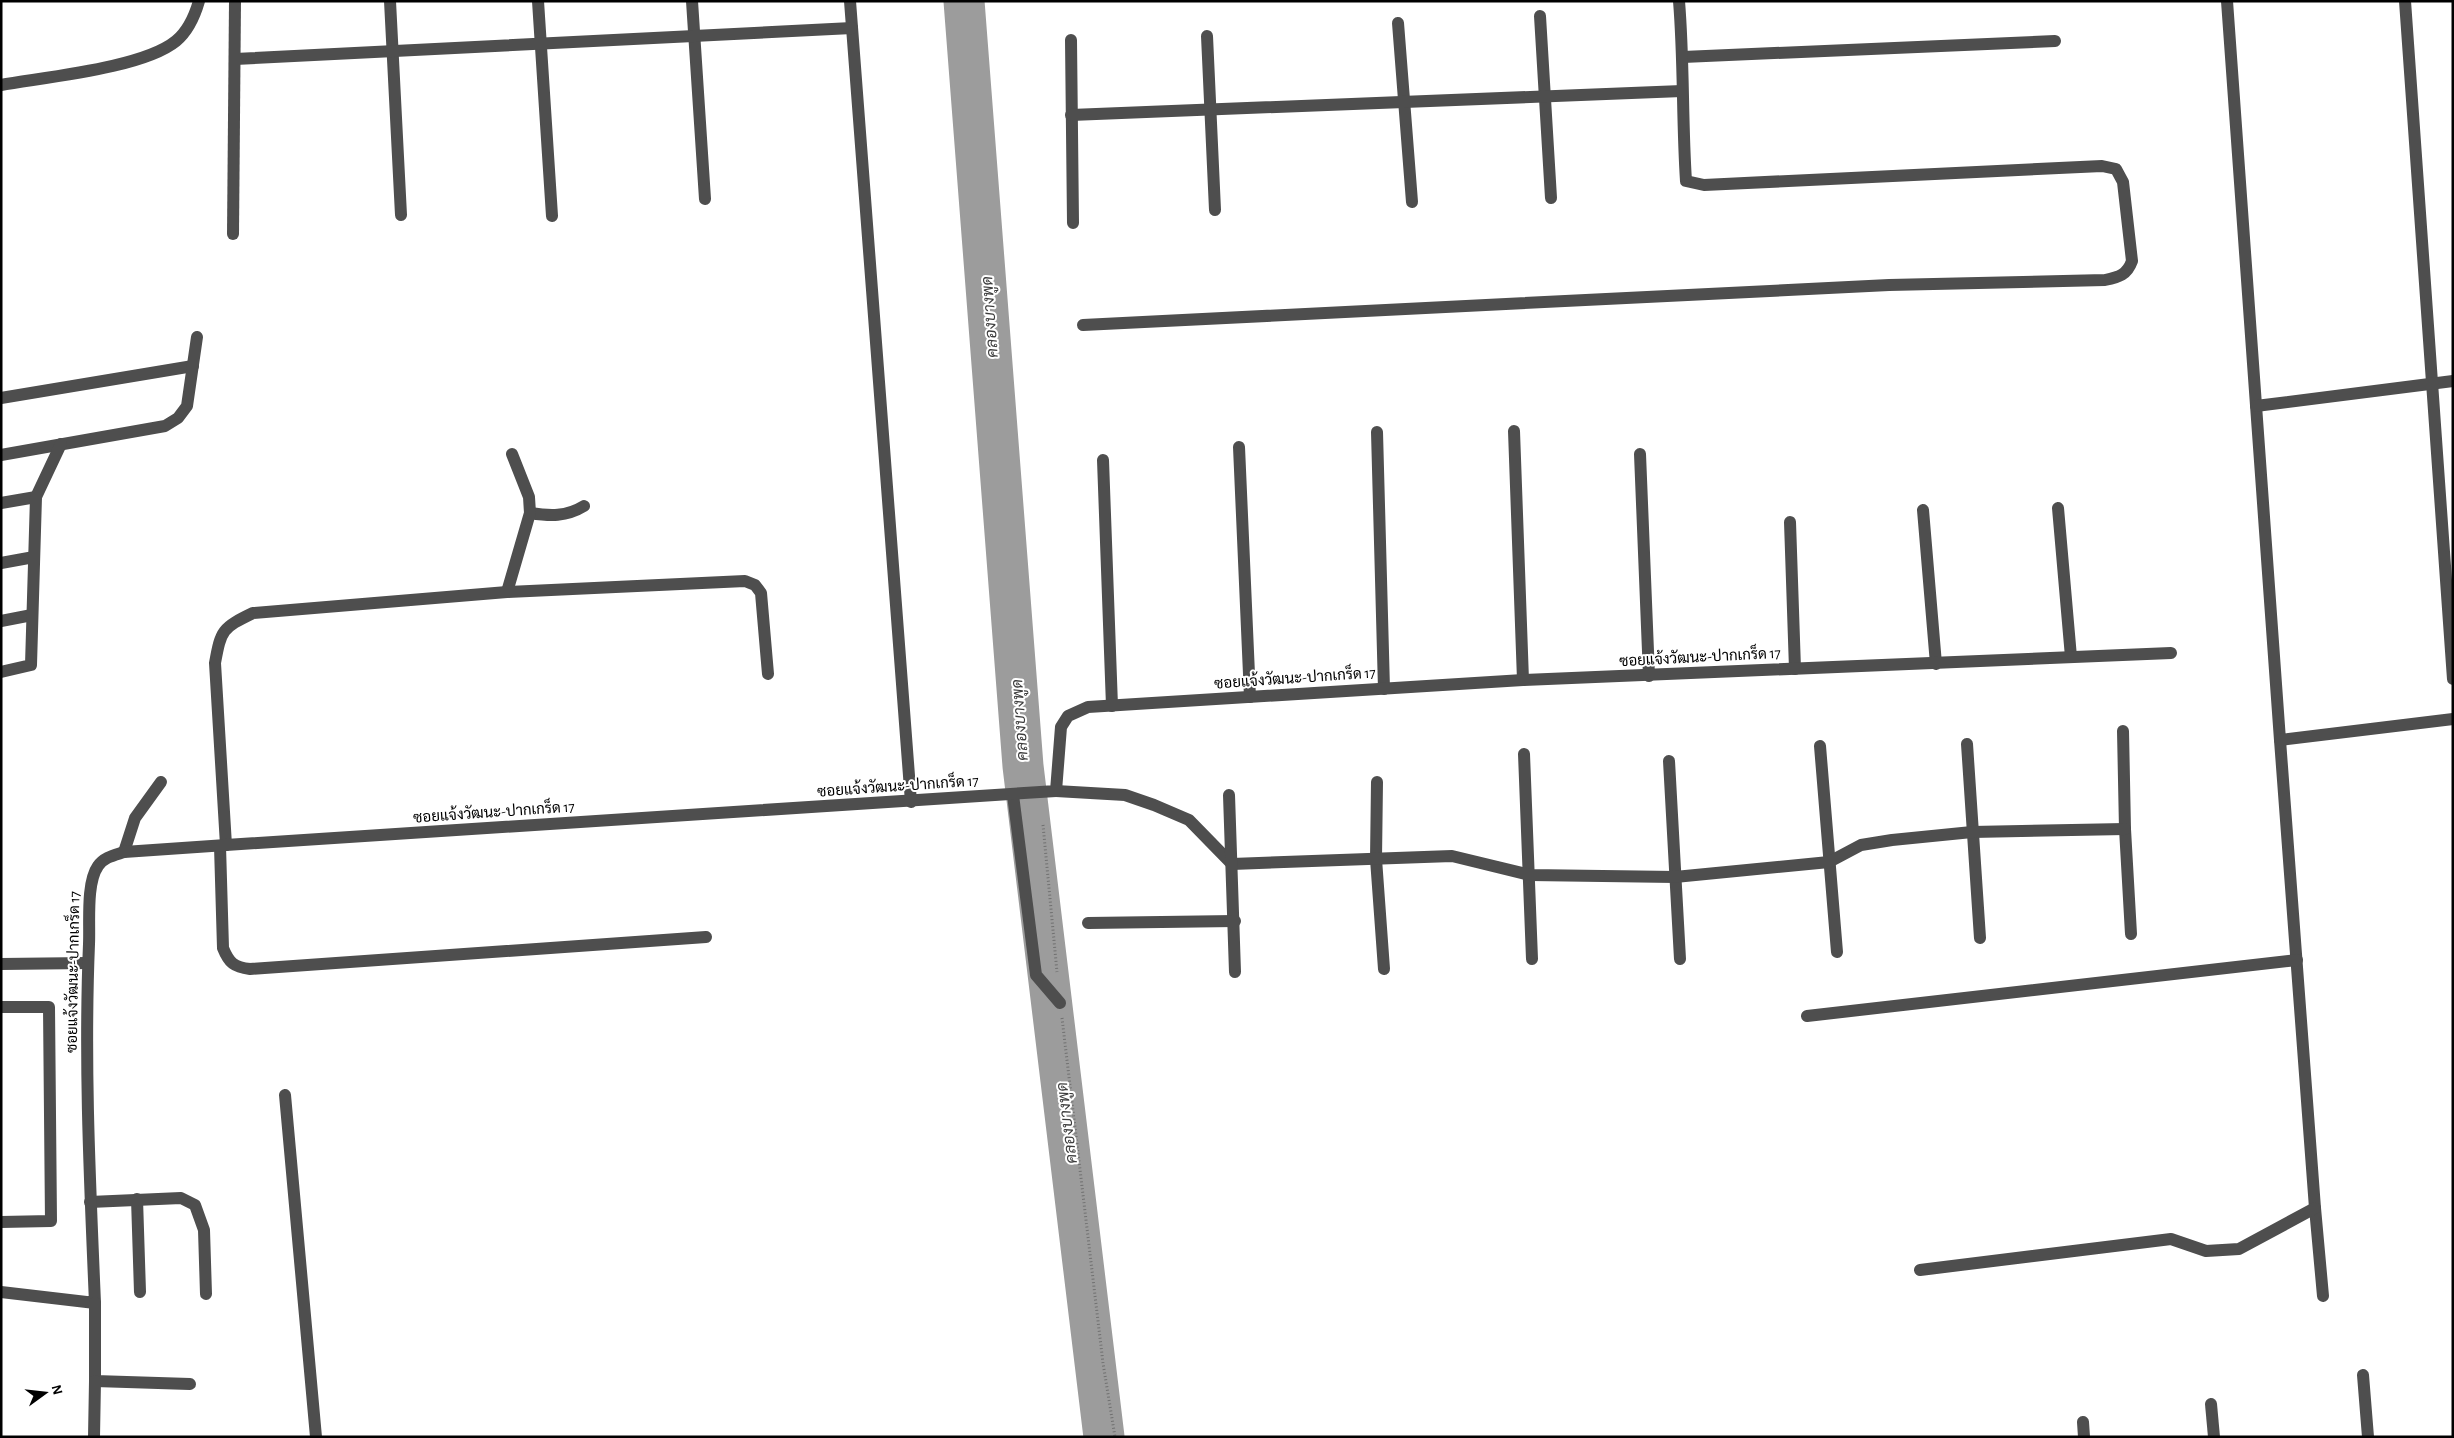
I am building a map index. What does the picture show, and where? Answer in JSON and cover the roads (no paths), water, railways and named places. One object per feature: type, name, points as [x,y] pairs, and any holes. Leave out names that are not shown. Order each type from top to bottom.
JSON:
[{"type":"street","points":[[1,85],[123,64],[151,54],[176,40],[195,16],[199,1]]},
{"type":"street","points":[[233,234],[235,1]]},
{"type":"street","points":[[390,1],[401,215]]},
{"type":"street","points":[[538,1],[552,216]]},
{"type":"street","points":[[692,1],[705,199]]},
{"type":"street","points":[[850,1],[912,802]]},
{"type":"street","points":[[1083,326],[1880,285],[2105,280],[2121,276],[2129,271],[2132,261],[2123,182],[2116,170],[2102,166],[1704,185],[1686,181],[1682,91],[1683,57],[1679,1]]},
{"type":"street","points":[[2227,1],[2280,740],[2323,1296]]},
{"type":"street","points":[[2405,1],[2453,679]]},
{"type":"street","points":[[1540,16],[1551,198]]},
{"type":"street","points":[[1398,23],[1402,102],[1412,202]]},
{"type":"street","points":[[235,59],[852,28]]},
{"type":"street","points":[[1207,36],[1215,210]]},
{"type":"street","points":[[1071,40],[1073,223]]},
{"type":"street","points":[[1683,57],[2055,41]]},
{"type":"street","points":[[1071,115],[1682,91]]},
{"type":"street","points":[[1,455],[165,426],[178,418],[187,406],[197,337]]},
{"type":"street","points":[[1,398],[193,366]]},
{"type":"street","points":[[2256,406],[2453,381]]},
{"type":"street","points":[[1514,431],[1523,680]]},
{"type":"street","points":[[1376,432],[1384,689]]},
{"type":"street","points":[[1,672],[31,665],[36,497],[61,444]]},
{"type":"street","points":[[1239,447],[1250,698]]},
{"type":"street","points":[[508,592],[530,513],[529,497],[512,454]]},
{"type":"street","points":[[1640,454],[1649,676]]},
{"type":"street","points":[[1103,460],[1112,706]]},
{"type":"street","points":[[1,503],[36,497]]},
{"type":"street","points":[[530,513],[551,516],[565,515],[584,506]]},
{"type":"street","points":[[2058,508],[2071,657]]},
{"type":"street","points":[[1923,510],[1936,664]]},
{"type":"street","points":[[1790,522],[1795,669]]},
{"type":"street","points":[[1,563],[34,557]]},
{"type":"street","points":[[706,937],[250,969],[235,967],[227,959],[223,948],[223,845],[215,663],[220,636],[234,622],[253,613],[281,609],[508,592],[745,581],[755,585],[761,593],[768,674]]},
{"type":"street","points":[[1,621],[32,615]]},
{"type":"street","name":"ซอยแจ้งวัฒนะ-ปากเกร็ด 17","points":[[94,1437],[95,1304],[87,1129],[88,962],[91,885],[98,866],[110,856],[124,852],[223,845],[912,802],[1056,791],[1061,727],[1068,716],[1088,708],[1523,680],[2171,653]]},
{"type":"street","points":[[2280,740],[2453,719]]},
{"type":"street","points":[[2123,731],[2125,829],[2131,934]]},
{"type":"street","points":[[1966,744],[1980,938]]},
{"type":"street","points":[[1820,746],[1837,952]]},
{"type":"street","points":[[1524,754],[1532,959]]},
{"type":"street","points":[[1669,761],[1680,959]]},
{"type":"street","points":[[124,852],[135,818],[161,782]]},
{"type":"street","points":[[1377,782],[1376,859],[1384,969]]},
{"type":"street","points":[[1056,791],[1125,795],[1154,805],[1189,820],[1232,864],[1452,856],[1530,875],[1675,877],[1829,862],[1861,845],[1972,832],[2125,829]]},
{"type":"street","points":[[1228,794],[1235,972]]},
{"type":"street","points":[[1015,795],[1036,975],[1060,1003]]},
{"type":"street","points":[[1088,923],[1234,921]]},
{"type":"street","points":[[1807,1016],[2297,960]]},
{"type":"street","points":[[1,964],[88,962]]},
{"type":"street","points":[[1,1007],[49,1007],[51,1221],[1,1222]]},
{"type":"street","points":[[286,1095],[316,1437]]},
{"type":"street","points":[[90,1202],[181,1198],[195,1205],[204,1230],[206,1294]]},
{"type":"street","points":[[137,1199],[140,1292]]},
{"type":"street","points":[[1920,1270],[2170,1239],[2206,1252],[2239,1250],[2315,1208]]},
{"type":"street","points":[[1,1292],[95,1304]]},
{"type":"street","points":[[2363,1375],[2368,1437]]},
{"type":"street","points":[[95,1381],[190,1384]]},
{"type":"street","points":[[2212,1404],[2214,1437]]},
{"type":"street","points":[[2083,1422],[2084,1437]]},
{"type":"waterway","name":"คลองบางพูด","points":[[964,1],[1023,766],[1104,1437]]}]
